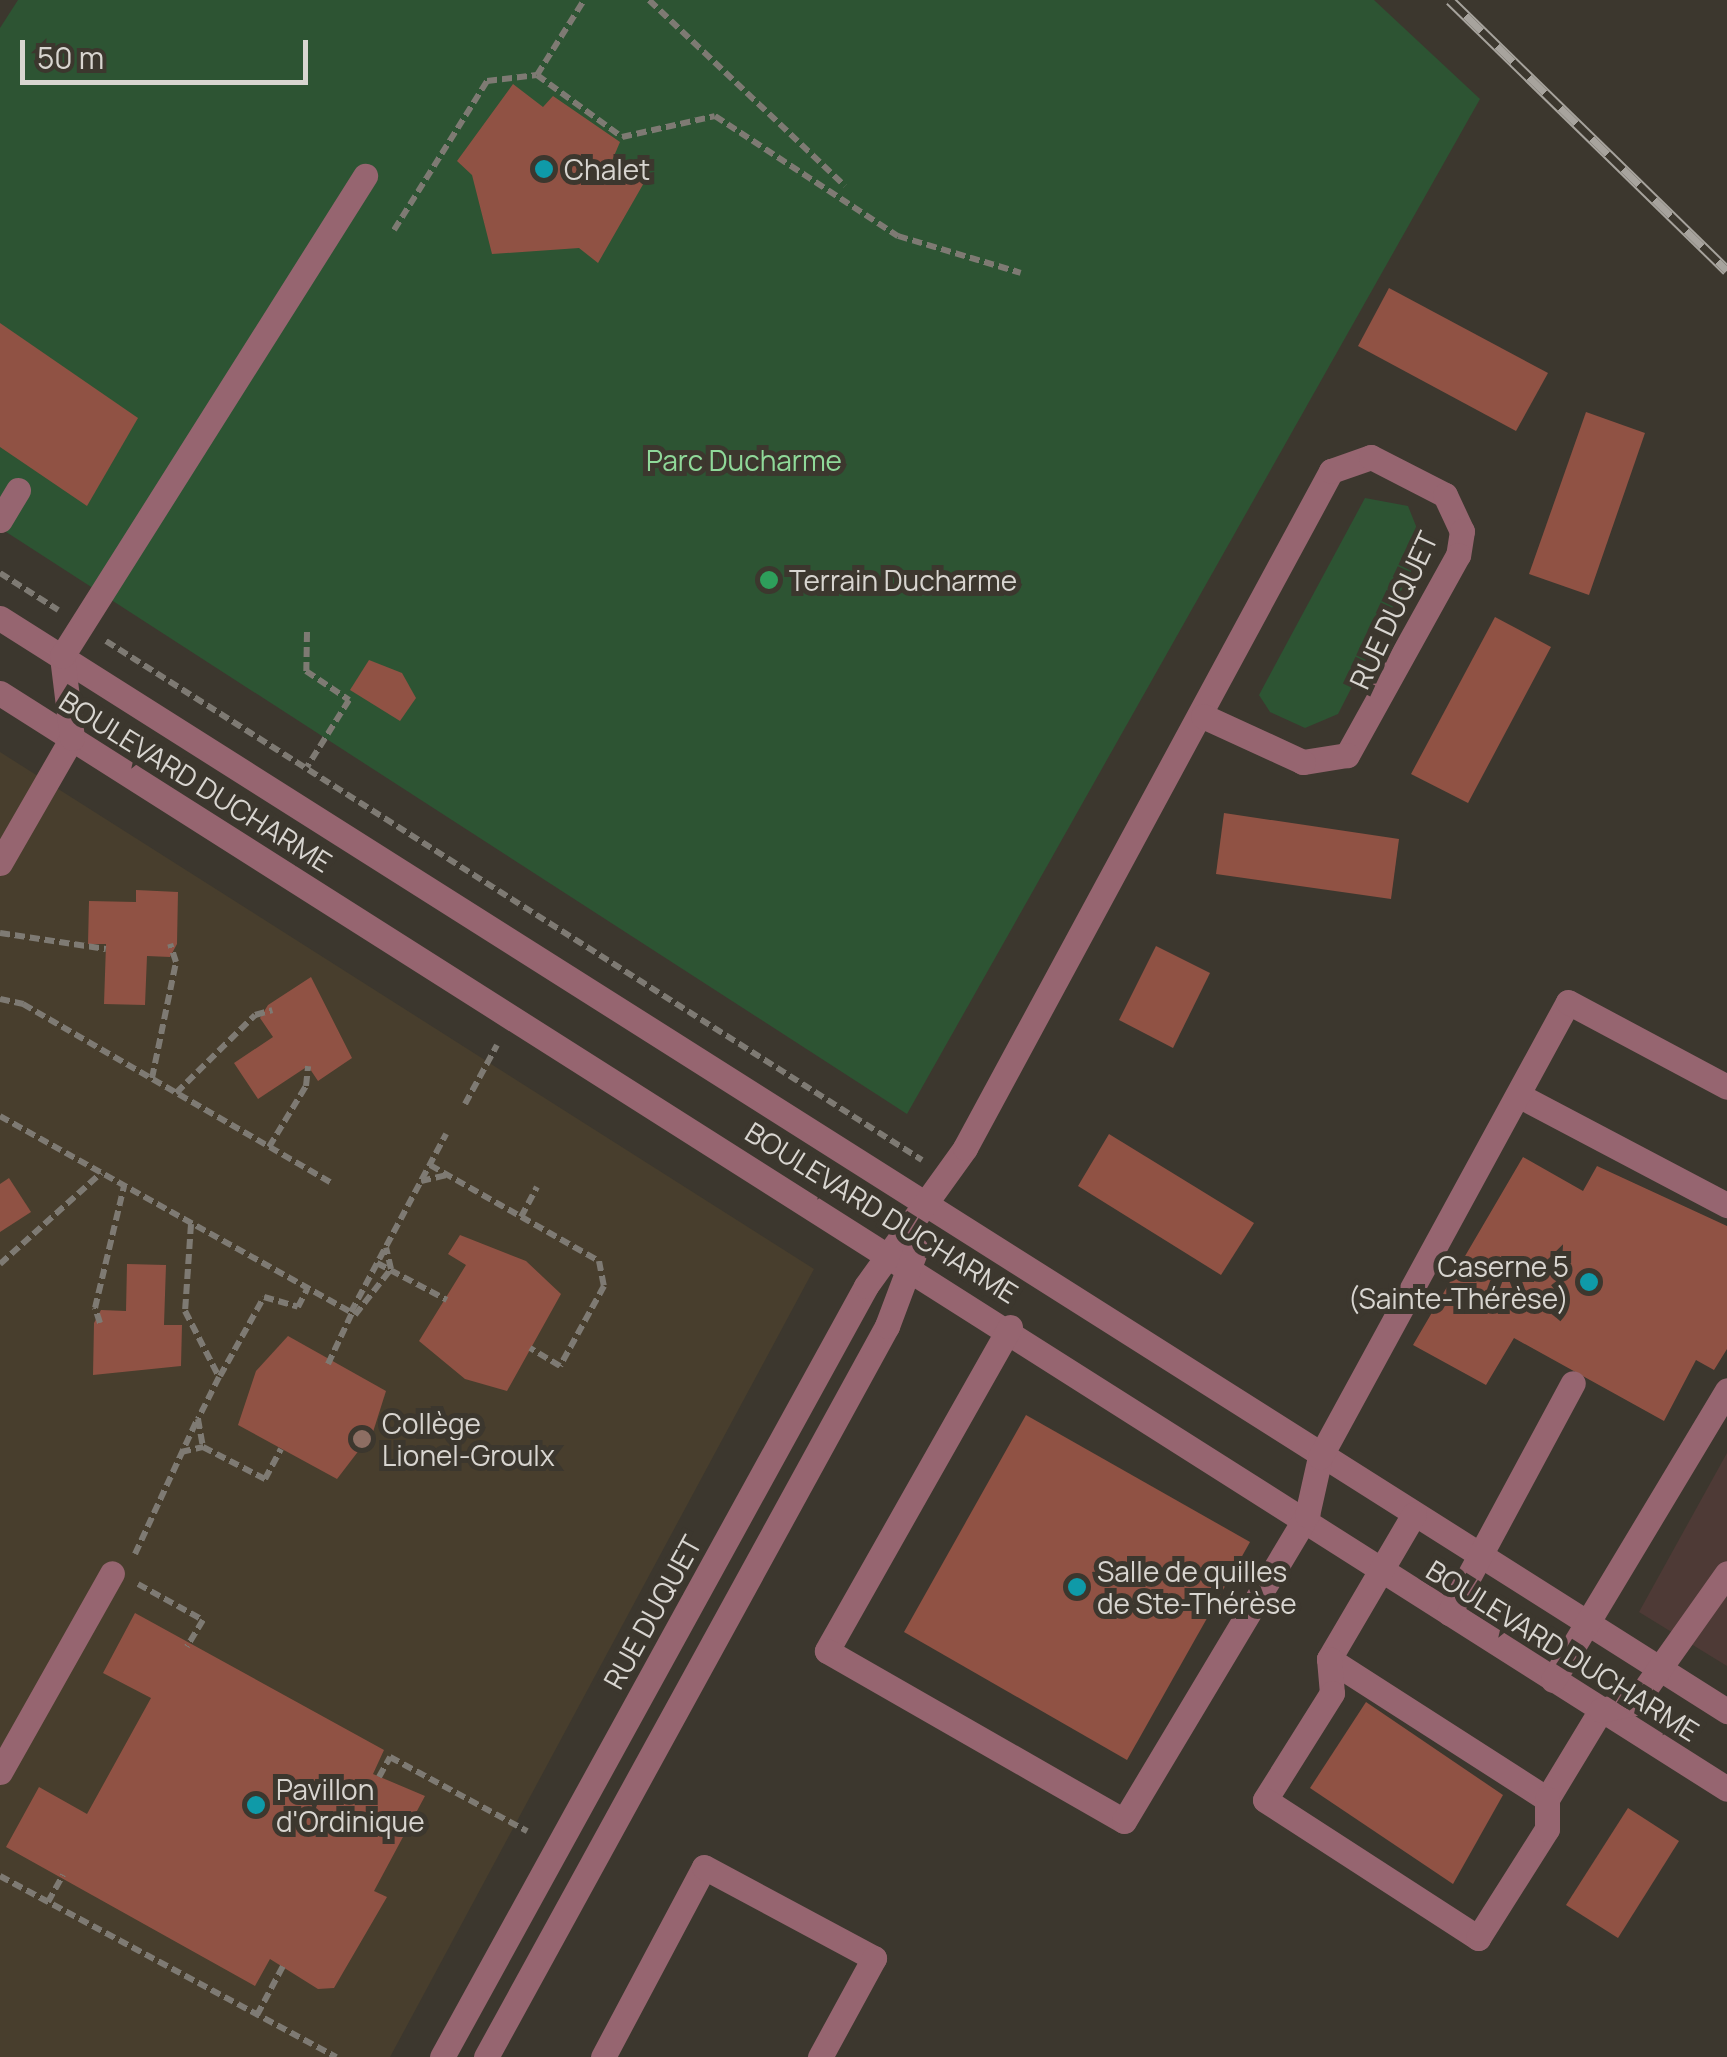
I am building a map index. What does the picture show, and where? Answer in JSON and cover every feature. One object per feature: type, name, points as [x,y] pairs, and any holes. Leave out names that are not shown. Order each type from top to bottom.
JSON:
[{"type":"street","points":[[0,863],[72,738],[62,656],[365,176]]},
{"type":"street","name":"RUE DUQUET","points":[[442,2057],[902,1258],[1338,464],[1380,459],[1445,494],[1462,531],[1458,555],[1347,755],[1303,762],[1203,716]]},
{"type":"street","points":[[0,520],[18,490]]},
{"type":"street","name":"BOULEVARD DUCHARME","points":[[0,618],[1727,1711]]},
{"type":"street","name":"BOULEVARD DUCHARME","points":[[0,693],[1306,1514],[1381,1571],[1727,1789]]},
{"type":"street","points":[[1010,1328],[827,1652],[1124,1821],[1306,1514],[1320,1456],[1568,1002],[1727,1086]]},
{"type":"street","points":[[1520,1096],[1727,1205]]},
{"type":"street","name":"RUE DUQUET","points":[[486,2057],[886,1326],[902,1258]]},
{"type":"street","points":[[1450,1613],[1573,1383]]},
{"type":"street","points":[[1553,1680],[1727,1390]]},
{"type":"street","points":[[1414,1514],[1329,1659],[1332,1693],[1264,1800],[1478,1938],[1546,1829],[1547,1799],[1602,1710],[1635,1703],[1659,1668],[1684,1644],[1727,1573]]},
{"type":"street","points":[[0,1772],[118,1575]]},
{"type":"street","points":[[1329,1659],[1547,1799]]},
{"type":"street","points":[[603,2057],[704,1868],[874,1958],[820,2057]]},
{"type":"path","points":[[538,75],[584,0]]},
{"type":"path","points":[[649,0],[844,186]]},
{"type":"path","points":[[394,230],[487,81],[538,75],[622,137],[715,116],[898,236],[1021,274]]},
{"type":"path","points":[[0,573],[52,606]]},
{"type":"path","points":[[307,632],[306,671],[350,700],[307,767]]},
{"type":"path","points":[[114,645],[896,1138]]},
{"type":"path","points":[[0,933],[106,949]]},
{"type":"path","points":[[152,1078],[176,962],[170,944]]},
{"type":"path","points":[[0,999],[152,1078],[330,1182]]},
{"type":"path","points":[[176,1092],[255,1015],[272,1010]]},
{"type":"path","points":[[465,1104],[497,1045]]},
{"type":"path","points":[[269,1147],[306,1086],[308,1066]]},
{"type":"path","points":[[0,1116],[353,1314]]},
{"type":"path","points":[[328,1364],[446,1134]]},
{"type":"path","points":[[430,1165],[599,1261],[604,1286],[560,1366],[530,1348]]},
{"type":"path","points":[[0,1264],[101,1173]]},
{"type":"path","points":[[421,1181],[448,1175]]},
{"type":"path","points":[[100,1323],[95,1308],[124,1186]]},
{"type":"path","points":[[521,1217],[537,1187]]},
{"type":"path","points":[[191,1224],[186,1312],[219,1377]]},
{"type":"path","points":[[386,1247],[391,1270]]},
{"type":"path","points":[[377,1262],[447,1300]]},
{"type":"path","points":[[353,1314],[391,1270]]},
{"type":"path","points":[[203,1446],[198,1419],[264,1297],[298,1307],[307,1289]]},
{"type":"path","points":[[182,1452],[203,1446],[265,1479],[281,1449]]},
{"type":"path","points":[[118,1575],[202,1620],[187,1647]]},
{"type":"path","points":[[379,1778],[390,1757],[527,1831]]},
{"type":"path","points":[[48,1902],[63,1875]]},
{"type":"path","points":[[0,1876],[336,2057]]},
{"type":"path","points":[[258,2015],[282,1966]]},
{"type":"shaded area","name":"Collège Lionel-Groulx","points":[[0,752],[814,1269],[390,2057],[0,2057]]},
{"type":"shaded area","points":[[1727,1453],[1727,1666],[1639,1612]]},
{"type":"green space","name":"Parc Ducharme","points":[[18,0],[1374,0],[1480,99],[907,1114],[0,528],[0,28]]},
{"type":"green space","points":[[1365,498],[1408,506],[1424,546],[1338,714],[1305,728],[1270,712],[1259,695]]},
{"type":"building","name":"Chalet","points":[[513,84],[543,107],[553,96],[620,142],[611,163],[645,181],[598,263],[579,248],[492,254],[472,175],[457,161]]},
{"type":"building","points":[[1389,288],[1548,373],[1516,431],[1358,346]]},
{"type":"building","points":[[0,323],[138,418],[87,506],[0,447]]},
{"type":"building","points":[[1586,412],[1645,433],[1589,595],[1529,574]]},
{"type":"building","points":[[1495,617],[1551,647],[1468,803],[1411,774]]},
{"type":"building","points":[[369,660],[402,673],[416,698],[400,721],[350,690]]},
{"type":"building","points":[[1224,813],[1399,839],[1391,899],[1216,874]]},
{"type":"building","points":[[136,890],[178,892],[177,944],[170,957],[147,956],[145,1005],[104,1004],[106,944],[88,944],[89,901],[136,902]]},
{"type":"building","points":[[1156,946],[1210,973],[1173,1048],[1119,1020]]},
{"type":"building","points":[[311,977],[352,1058],[318,1081],[308,1066],[258,1099],[234,1063],[273,1037],[260,1018],[268,1005]]},
{"type":"building","points":[[1109,1134],[1254,1223],[1221,1275],[1078,1186]]},
{"type":"building","name":"Caserne 5 (Sainte-Thérèse)","points":[[1523,1157],[1583,1191],[1597,1166],[1727,1226],[1727,1349],[1714,1370],[1696,1360],[1664,1421],[1514,1338],[1486,1385],[1413,1345]]},
{"type":"building","points":[[9,1178],[31,1212],[0,1232],[0,1184]]},
{"type":"building","points":[[460,1235],[526,1261],[561,1294],[507,1391],[465,1379],[419,1341],[466,1265],[448,1254]]},
{"type":"building","points":[[127,1264],[166,1265],[164,1325],[182,1325],[181,1366],[93,1375],[94,1323],[101,1310],[126,1311]]},
{"type":"building","points":[[288,1336],[386,1391],[373,1432],[337,1479],[238,1425],[256,1371]]},
{"type":"building","name":"Salle de quilles de Ste-Thérèse","points":[[1026,1415],[1250,1542],[1127,1760],[904,1632]]},
{"type":"building","name":"Pavillon d'Ordinique","points":[[135,1613],[384,1750],[373,1774],[425,1796],[374,1891],[387,1897],[334,1988],[318,1989],[270,1959],[255,1986],[6,1847],[39,1787],[87,1814],[151,1698],[103,1673]]},
{"type":"building","points":[[1366,1702],[1503,1795],[1453,1884],[1310,1788]]},
{"type":"building","points":[[1628,1808],[1679,1841],[1618,1938],[1566,1905]]},
{"type":"railway","points":[[1450,0],[1727,270]]},
{"type":"place","name":"Chalet","points":[[544,169]]},
{"type":"place","name":"Terrain Ducharme","points":[[769,580]]},
{"type":"place","name":"Caserne 5 (Sainte-Thérèse)","points":[[1589,1282]]},
{"type":"place","name":"Collège Lionel-Groulx","points":[[362,1439]]},
{"type":"place","name":"Salle de quilles de Ste-Thérèse","points":[[1077,1587]]},
{"type":"place","name":"Pavillon d'Ordinique","points":[[256,1805]]}]
